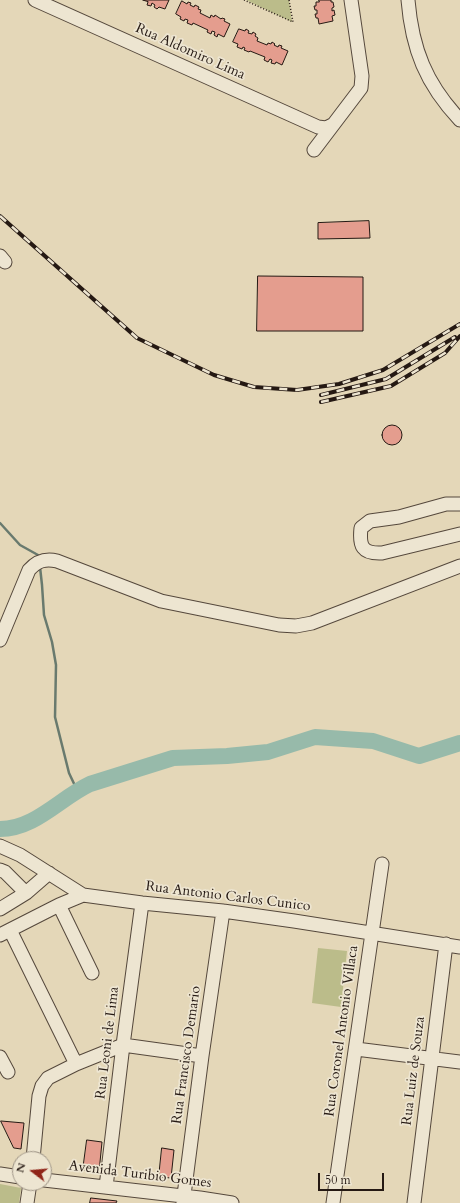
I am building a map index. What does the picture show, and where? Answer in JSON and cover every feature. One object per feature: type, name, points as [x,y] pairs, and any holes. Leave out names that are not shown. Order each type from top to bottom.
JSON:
[{"type":"street","name":"Rua Aldomiro Lima","points":[[34,0],[318,127],[326,128],[332,125]]},
{"type":"street","points":[[314,150],[361,88],[362,76],[351,0]]},
{"type":"street","points":[[408,0],[412,30],[424,70],[437,92],[460,120]]},
{"type":"street","points":[[460,504],[446,504],[399,517],[370,521],[361,528],[359,540],[364,549],[368,552],[372,554],[382,554],[460,534]]},
{"type":"street","points":[[0,640],[29,570],[39,562],[49,559],[161,601],[279,625],[296,626],[312,623],[460,566]]},
{"type":"street","points":[[0,846],[49,873],[83,895]]},
{"type":"street","name":"Rua Coronel Antonio Villaca","points":[[333,1203],[382,864]]},
{"type":"street","points":[[0,870],[5,872],[26,893]]},
{"type":"street","points":[[0,909],[26,893],[49,873]]},
{"type":"street","points":[[76,1064],[5,933],[59,905],[83,895]]},
{"type":"street","name":"Rua Antonio Carlos Cunico","points":[[83,895],[142,903],[223,911],[460,947]]},
{"type":"street","name":"Rua Leoni de Lima","points":[[106,1187],[142,903]]},
{"type":"street","points":[[59,905],[92,973]]},
{"type":"street","name":"Rua Francisco Demario","points":[[184,1200],[202,1056],[223,911]]},
{"type":"street","name":"Rua Luiz de Souza","points":[[414,1203],[446,944]]},
{"type":"street","points":[[33,1151],[39,1096],[42,1086],[48,1078],[76,1064],[123,1045],[202,1056]]},
{"type":"street","points":[[356,1049],[460,1062]]},
{"type":"street","points":[[0,1057],[8,1072]]},
{"type":"street","points":[[0,1174],[12,1176]]},
{"type":"street","name":"Avenida Turibio Gomes","points":[[52,1181],[106,1187],[184,1200],[232,1203]]},
{"type":"street","points":[[27,1203],[29,1191]]},
{"type":"path","points":[[244,0],[293,22],[289,0]]},
{"type":"green space","points":[[246,0],[289,0],[292,22]]},
{"type":"green space","points":[[318,948],[347,951],[341,1007],[312,1003]]},
{"type":"green space","points":[[0,1184],[12,1186],[12,1191],[21,1191],[19,1203],[0,1203]]},
{"type":"building","points":[[143,0],[169,0],[165,9],[159,7],[157,9],[152,3],[151,6],[147,5],[148,2]]},
{"type":"building","points":[[319,0],[331,0],[331,2],[333,2],[334,7],[332,8],[332,11],[334,10],[335,15],[332,16],[333,21],[319,24],[318,18],[316,18],[315,14],[317,14],[317,10],[315,10],[314,6],[316,6],[316,2],[319,2]]},
{"type":"building","points":[[182,1],[187,4],[188,2],[191,3],[190,5],[194,7],[195,5],[199,7],[198,9],[201,10],[200,13],[210,18],[211,15],[214,17],[215,15],[221,19],[225,19],[224,21],[230,24],[224,37],[218,34],[217,37],[214,35],[215,32],[212,31],[211,34],[207,32],[208,30],[193,23],[192,25],[187,23],[188,20],[185,19],[184,21],[180,19],[181,17],[176,14]]},
{"type":"building","points":[[239,29],[245,31],[246,29],[249,31],[248,33],[252,34],[253,32],[256,34],[255,36],[258,38],[257,41],[267,45],[268,43],[271,44],[272,42],[275,44],[274,45],[278,47],[279,45],[282,46],[281,48],[288,51],[282,65],[276,62],[275,64],[271,63],[272,60],[270,59],[268,62],[264,60],[265,57],[244,50],[245,48],[243,47],[242,49],[237,47],[238,44],[233,42]]},
{"type":"building","points":[[369,221],[370,238],[318,239],[318,223]]},
{"type":"building","points":[[258,276],[363,277],[363,331],[257,331]]},
{"type":"building","points":[[392,425],[399,428],[402,435],[399,442],[392,445],[385,442],[382,435],[385,428]]},
{"type":"building","points":[[1,1121],[24,1123],[21,1149],[14,1148]]},
{"type":"building","points":[[87,1140],[102,1142],[99,1172],[83,1170]]},
{"type":"building","points":[[162,1148],[174,1150],[171,1178],[159,1177]]},
{"type":"building","points":[[91,1198],[117,1201],[116,1203],[90,1203]]},
{"type":"waterway","points":[[0,523],[20,545],[38,555],[38,558]]},
{"type":"waterway","points":[[40,567],[44,615],[52,642],[56,665],[55,717],[69,773],[77,790]]},
{"type":"waterway","points":[[0,829],[13,828],[25,824],[47,812],[90,784],[173,758],[227,756],[268,752],[315,737],[373,741],[419,756],[460,743]]},
{"type":"railway","points":[[0,216],[137,338],[214,375],[254,387],[297,390],[339,384],[383,370],[460,324]]},
{"type":"railway","points":[[321,402],[391,386],[445,353],[460,336]]},
{"type":"railway","points":[[321,395],[386,379],[455,337]]}]
